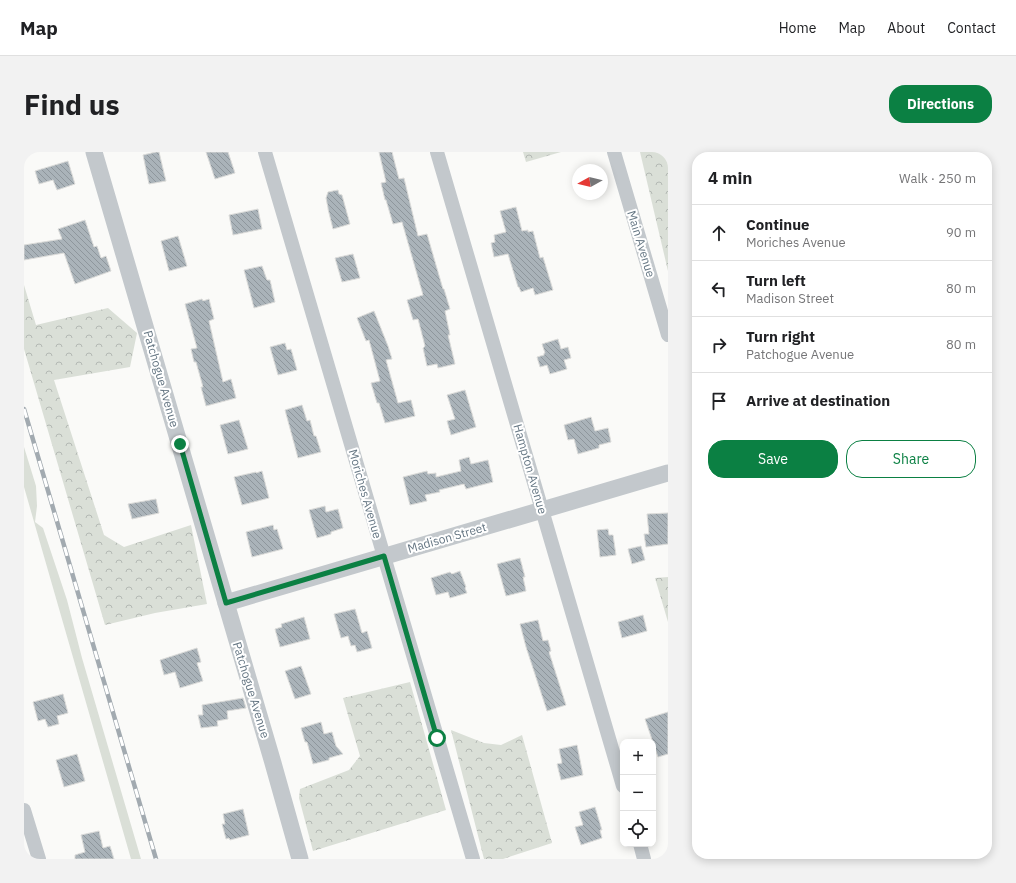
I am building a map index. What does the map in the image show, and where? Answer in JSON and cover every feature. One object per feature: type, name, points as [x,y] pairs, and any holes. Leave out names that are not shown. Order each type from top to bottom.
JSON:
[{"type":"street","name":"Patchogue Avenue","points":[[94,152],[271,755],[300,859]]},
{"type":"street","name":"Moriches Avenue","points":[[265,152],[473,859]]},
{"type":"street","name":"Hampton Avenue","points":[[437,152],[620,776]]},
{"type":"street","name":"Main Avenue","points":[[614,152],[668,335]]},
{"type":"street","name":"Madison Street","points":[[226,603],[668,473]]},
{"type":"street","points":[[24,810],[39,859]]},
{"type":"street","points":[[641,847],[644,859]]},
{"type":"green space","points":[[523,152],[561,152],[526,162]]},
{"type":"green space","points":[[640,152],[668,152],[668,271]]},
{"type":"green space","points":[[24,285],[36,325],[108,308],[137,333],[130,367],[54,380],[104,535],[124,547],[191,525],[207,604],[155,613],[105,625],[24,349]]},
{"type":"green space","points":[[24,447],[36,486],[37,506],[35,522],[43,528],[67,600],[82,658],[141,859],[131,859],[24,487]]},
{"type":"green space","points":[[668,577],[668,622],[655,578]]},
{"type":"green space","points":[[410,682],[446,810],[313,851],[299,798],[300,789],[349,770],[360,756],[343,698]]},
{"type":"green space","points":[[451,730],[484,743],[501,745],[522,735],[552,843],[503,859],[484,859]]},
{"type":"building","points":[[159,152],[166,181],[149,184],[143,155]]},
{"type":"building","points":[[206,152],[228,152],[235,173],[215,179]]},
{"type":"building","points":[[379,152],[392,152],[399,179],[404,178],[418,236],[427,234],[450,309],[445,311],[450,335],[448,335],[455,364],[438,368],[437,364],[427,366],[423,348],[425,346],[418,319],[413,320],[407,300],[423,295],[402,222],[393,224],[385,200],[381,183],[386,182]]},
{"type":"building","points":[[68,161],[75,184],[57,190],[53,180],[39,184],[35,171]]},
{"type":"building","points":[[338,190],[339,194],[342,195],[350,224],[333,229],[326,198],[328,192]]},
{"type":"building","points":[[516,207],[522,231],[533,231],[540,258],[543,257],[553,290],[535,295],[533,288],[521,292],[518,287],[508,254],[494,257],[491,243],[495,242],[494,235],[506,232],[500,211]]},
{"type":"building","points":[[258,209],[262,229],[233,235],[229,215]]},
{"type":"building","points":[[85,220],[94,247],[97,246],[101,258],[106,256],[111,271],[75,284],[64,253],[24,260],[24,245],[62,239],[58,229]]},
{"type":"building","points":[[178,236],[187,266],[169,271],[161,241]]},
{"type":"building","points":[[353,254],[360,278],[342,282],[335,258]]},
{"type":"building","points":[[262,266],[267,280],[270,280],[275,302],[254,308],[244,270]]},
{"type":"building","points":[[202,299],[203,301],[209,299],[214,319],[209,321],[223,382],[231,379],[236,398],[206,406],[201,387],[203,387],[191,349],[197,348],[185,304]]},
{"type":"building","points":[[374,311],[392,359],[386,360],[398,403],[411,400],[415,416],[385,423],[379,403],[377,403],[371,383],[380,381],[369,340],[366,341],[357,318]]},
{"type":"building","points":[[558,339],[561,349],[568,347],[571,358],[564,360],[567,369],[550,374],[547,365],[540,367],[537,357],[544,355],[545,353],[542,344]]},
{"type":"building","points":[[285,343],[287,350],[291,349],[297,370],[278,375],[270,347]]},
{"type":"building","points":[[465,390],[476,427],[451,435],[447,421],[455,419],[447,395]]},
{"type":"building","points":[[302,405],[307,421],[310,420],[314,436],[316,436],[321,452],[298,458],[285,410]]},
{"type":"building","points":[[591,417],[595,431],[608,428],[611,442],[599,445],[599,448],[578,454],[574,439],[568,440],[564,425]]},
{"type":"building","points":[[239,420],[248,449],[228,454],[220,425]]},
{"type":"building","points":[[469,457],[471,464],[488,460],[493,482],[466,489],[464,484],[439,490],[440,492],[425,495],[427,501],[410,505],[403,477],[427,471],[428,474],[436,473],[436,477],[461,471],[459,460]]},
{"type":"building","points":[[262,471],[269,498],[242,505],[234,477]]},
{"type":"building","points":[[156,499],[159,513],[132,519],[128,504]]},
{"type":"building","points":[[325,506],[326,512],[338,509],[343,528],[331,532],[331,534],[317,538],[309,510]]},
{"type":"building","points":[[668,513],[668,544],[646,547],[644,534],[649,534],[647,514]]},
{"type":"building","points":[[273,525],[274,530],[277,529],[283,549],[252,557],[246,532]]},
{"type":"building","points":[[608,529],[609,535],[613,535],[616,555],[600,557],[597,530]]},
{"type":"building","points":[[641,546],[645,560],[632,564],[628,549]]},
{"type":"building","points":[[520,558],[525,577],[523,577],[526,591],[506,596],[497,564]]},
{"type":"building","points":[[460,571],[467,593],[450,598],[448,592],[436,595],[431,578],[450,572],[452,574]]},
{"type":"building","points":[[355,609],[362,633],[367,631],[372,648],[357,652],[355,645],[351,646],[348,636],[341,638],[334,614]]},
{"type":"building","points":[[643,615],[647,631],[622,638],[618,622]]},
{"type":"building","points":[[304,617],[310,639],[280,647],[275,629],[282,627],[281,624]]},
{"type":"building","points":[[538,620],[543,641],[548,640],[551,651],[549,652],[566,705],[547,711],[520,624]]},
{"type":"building","points":[[197,648],[201,662],[197,663],[203,681],[180,688],[175,672],[164,675],[160,660]]},
{"type":"building","points":[[301,666],[311,694],[295,699],[285,671]]},
{"type":"building","points":[[63,694],[68,713],[57,716],[59,724],[48,727],[45,719],[38,721],[33,702]]},
{"type":"building","points":[[243,698],[246,708],[227,711],[228,719],[217,721],[218,726],[201,728],[198,715],[203,715],[202,705]]},
{"type":"building","points":[[668,712],[668,754],[658,757],[656,751],[656,739],[652,739],[645,719]]},
{"type":"building","points":[[321,722],[324,734],[332,732],[336,746],[343,754],[329,758],[329,760],[313,764],[307,742],[305,742],[301,728]]},
{"type":"building","points":[[577,745],[583,775],[561,780],[557,764],[562,763],[559,749]]},
{"type":"building","points":[[77,754],[85,781],[64,787],[56,760]]},
{"type":"building","points":[[595,807],[602,830],[600,830],[602,838],[581,845],[575,827],[583,825],[579,812]]},
{"type":"building","points":[[243,809],[249,835],[230,840],[229,838],[226,839],[222,824],[225,824],[223,814]]},
{"type":"building","points":[[99,831],[103,848],[110,846],[114,859],[75,859],[75,855],[85,852],[81,835]]},
{"type":"railway","points":[[24,409],[156,859]]},
{"type":"route","points":[[180,444],[226,603],[384,556],[437,738]]}]
